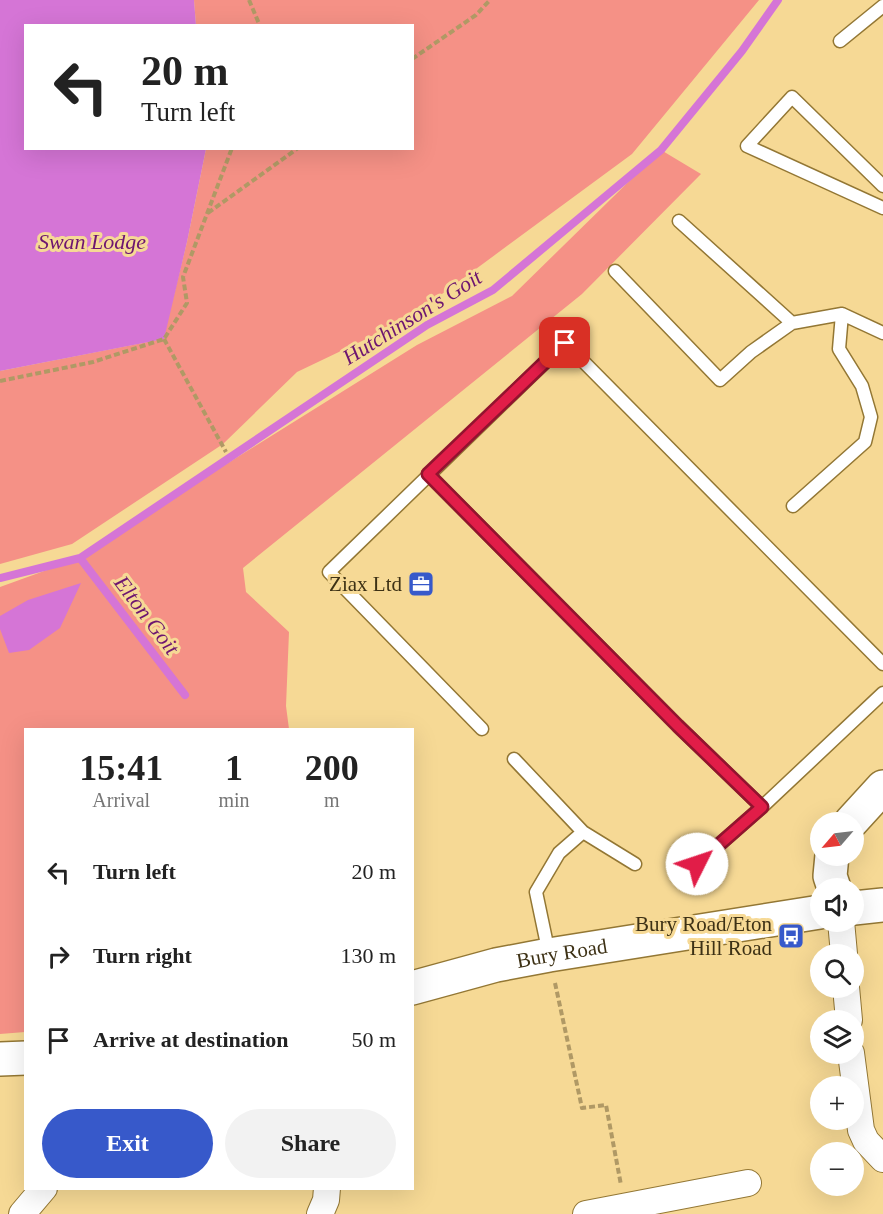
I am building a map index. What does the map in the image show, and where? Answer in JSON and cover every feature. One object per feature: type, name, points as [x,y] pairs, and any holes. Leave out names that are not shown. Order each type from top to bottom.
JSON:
[{"type":"street","points":[[860,812],[883,788]]},
{"type":"street","points":[[864,907],[883,905]]},
{"type":"street","name":"Bury Road","points":[[414,987],[496,965],[549,955],[810,914]]},
{"type":"street","points":[[0,1059],[24,1058]]},
{"type":"street","points":[[852,1064],[861,1130],[866,1141],[883,1159]]},
{"type":"street","points":[[585,1214],[748,1183]]},
{"type":"street","points":[[22,1214],[42,1190]]},
{"type":"street","points":[[320,1214],[326,1200],[327,1190]]},
{"type":"lane","points":[[840,41],[883,6]]},
{"type":"lane","points":[[883,186],[792,97],[747,146],[883,208]]},
{"type":"lane","points":[[679,221],[792,323]]},
{"type":"lane","points":[[615,271],[720,380],[751,352],[792,323],[842,314],[883,333]]},
{"type":"lane","points":[[793,506],[865,442],[871,417],[862,386],[839,349],[842,314]]},
{"type":"lane","points":[[482,729],[329,572],[565,343],[883,664]]},
{"type":"lane","points":[[428,474],[678,726],[762,807]]},
{"type":"lane","points":[[697,864],[762,807],[883,693]]},
{"type":"lane","points":[[514,759],[583,832],[636,864]]},
{"type":"lane","points":[[549,955],[536,892],[559,853],[583,832]]},
{"type":"path","points":[[249,0],[259,24]]},
{"type":"path","points":[[414,58],[476,15],[490,0]]},
{"type":"path","points":[[0,381],[93,362],[164,339],[187,303],[183,278],[231,150]]},
{"type":"path","points":[[207,214],[295,150]]},
{"type":"path","points":[[164,339],[226,452]]},
{"type":"path","points":[[549,955],[582,1108],[606,1105],[625,1206]]},
{"type":"shaded area","points":[[194,0],[759,0],[632,154],[408,319],[297,372],[223,444],[72,544],[0,564],[0,371],[163,339],[187,242],[206,150],[414,150],[414,24],[196,24]]},
{"type":"shaded area","points":[[661,150],[701,174],[582,294],[243,568],[246,592],[289,632],[286,706],[289,728],[24,728],[24,1032],[0,1034],[0,587],[80,558],[132,523],[417,345],[512,296]]},
{"type":"water","name":"Swan Lodge","points":[[0,0],[194,0],[196,24],[24,24],[24,150],[206,150],[164,339],[0,371]]},
{"type":"water","points":[[81,583],[60,628],[29,650],[9,653],[0,629],[0,616],[28,600]]},
{"type":"waterway","name":"Hutchinson's Goit","points":[[0,578],[80,558],[427,325],[493,290],[661,150],[742,51],[778,0]]},
{"type":"waterway","name":"Elton Goit","points":[[80,558],[185,695]]},
{"type":"place","name":"Ziax Ltd","points":[[421,584]]},
{"type":"place","name":"Bury Road/Eton Hill Road","points":[[791,936]]},
{"type":"route","points":[[565,343],[428,474],[678,726],[762,807],[697,864]]}]
